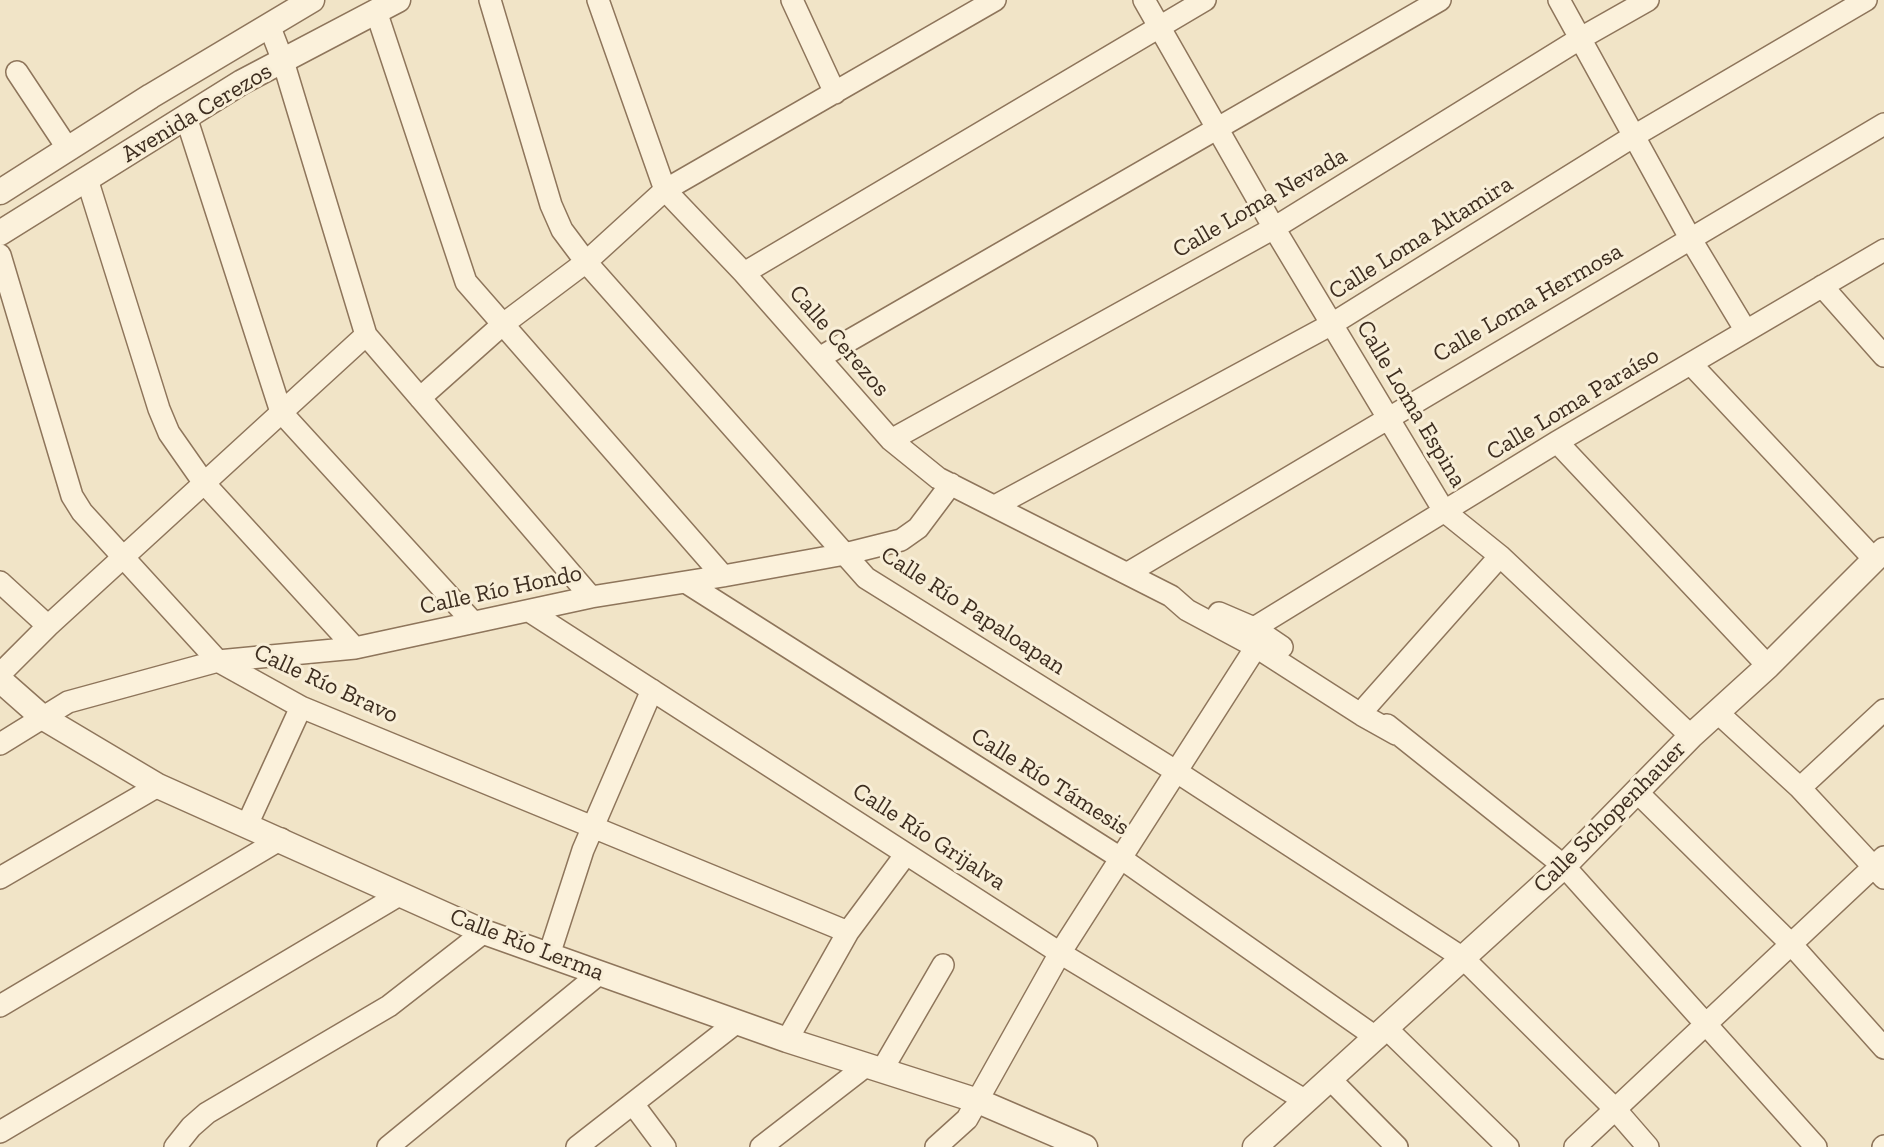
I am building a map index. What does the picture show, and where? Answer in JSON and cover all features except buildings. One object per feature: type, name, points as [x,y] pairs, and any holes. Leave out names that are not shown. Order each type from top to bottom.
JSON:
[{"type":"street","name":"Avenida Cerezos","points":[[0,233],[242,82],[398,0]]},
{"type":"street","name":"Calle Río Papaloapan","points":[[490,0],[551,205],[562,230],[586,262],[866,578],[1178,772],[1463,958],[1615,1109],[1648,1147]]},
{"type":"street","name":"Calle Cerezos","points":[[598,0],[665,190],[744,273],[891,440],[938,478],[1128,573],[1171,596],[1187,610],[1255,637],[1367,706],[1396,734],[1564,866],[1816,1147]]},
{"type":"street","points":[[792,0],[835,93]]},
{"type":"street","points":[[420,398],[502,325],[586,262],[665,190],[995,0]]},
{"type":"street","name":"Calle Loma Espina","points":[[1143,0],[1274,228],[1444,511],[1500,556],[1691,736]]},
{"type":"street","points":[[744,273],[1205,0]]},
{"type":"street","points":[[819,358],[1440,0]]},
{"type":"street","points":[[1559,0],[1690,238],[1746,331]]},
{"type":"street","name":"Calle Loma Nevada","points":[[891,440],[1274,228],[1581,38],[1648,0]]},
{"type":"street","name":"Calle Loma Altamira","points":[[995,506],[1332,324],[1634,136],[1866,0]]},
{"type":"street","name":"Avenida Cerezos","points":[[0,192],[304,2]]},
{"type":"street","points":[[376,12],[466,282],[723,576]]},
{"type":"street","points":[[269,25],[283,61],[366,335],[591,597]]},
{"type":"street","points":[[16,72],[68,149]]},
{"type":"street","points":[[186,117],[281,412],[473,622]]},
{"type":"street","name":"Calle Loma Hermosa","points":[[1128,573],[1387,416],[1884,124]]},
{"type":"street","points":[[87,178],[159,409],[169,433],[204,484],[355,648]]},
{"type":"street","name":"Calle Loma Paraíso","points":[[1255,637],[1444,511],[1884,250]]},
{"type":"street","name":"Calle Río Bravo","points":[[0,256],[72,496],[82,512],[218,661],[301,707],[848,932]]},
{"type":"street","points":[[1822,286],[1884,356]]},
{"type":"street","points":[[0,674],[48,626],[366,335]]},
{"type":"street","points":[[1691,364],[1879,554]]},
{"type":"street","points":[[1557,442],[1768,666]]},
{"type":"street","name":"Calle Río Hondo","points":[[0,744],[68,702],[218,661],[355,648],[591,597],[687,583],[845,554],[901,540],[918,528],[951,484]]},
{"type":"street","name":"Calle Schopenhauer","points":[[1264,1144],[1306,1101],[1564,866],[1691,736],[1768,666],[1879,554]]},
{"type":"street","points":[[1367,706],[1500,556]]},
{"type":"street","points":[[0,582],[48,626]]},
{"type":"street","name":"Calle Río Támesis","points":[[687,583],[1122,859],[1382,1033],[1508,1147]]},
{"type":"street","name":"Calle Río Grijalva","points":[[529,611],[1060,953],[1306,1101]]},
{"type":"street","points":[[936,1147],[956,1131],[978,1101],[1060,953],[1178,772],[1255,637]]},
{"type":"street","name":"Calle Cerezos","points":[[1255,637],[1362,715],[1396,734]]},
{"type":"street","name":"Calle Río Lerma","points":[[0,680],[42,717],[159,786],[484,932],[787,1040],[978,1101],[1085,1147]]},
{"type":"street","points":[[550,956],[583,850],[652,690]]},
{"type":"street","points":[[247,825],[301,707]]},
{"type":"street","points":[[1800,788],[1884,710]]},
{"type":"street","points":[[1575,1147],[1791,944],[1881,867],[1717,712]]},
{"type":"street","points":[[0,878],[159,786]]},
{"type":"street","points":[[1636,791],[1791,944],[1884,1048]]},
{"type":"street","points":[[0,1006],[281,839]]},
{"type":"street","points":[[787,1040],[848,932],[906,854]]},
{"type":"street","points":[[0,1132],[401,894]]},
{"type":"street","points":[[175,1147],[207,1113],[389,1006],[484,932]]},
{"type":"street","points":[[761,1147],[875,1068],[943,965]]},
{"type":"street","points":[[388,1147],[599,974]]},
{"type":"street","points":[[577,1147],[737,1022]]},
{"type":"street","points":[[1330,1079],[1397,1147]]},
{"type":"street","points":[[633,1104],[665,1147]]}]
